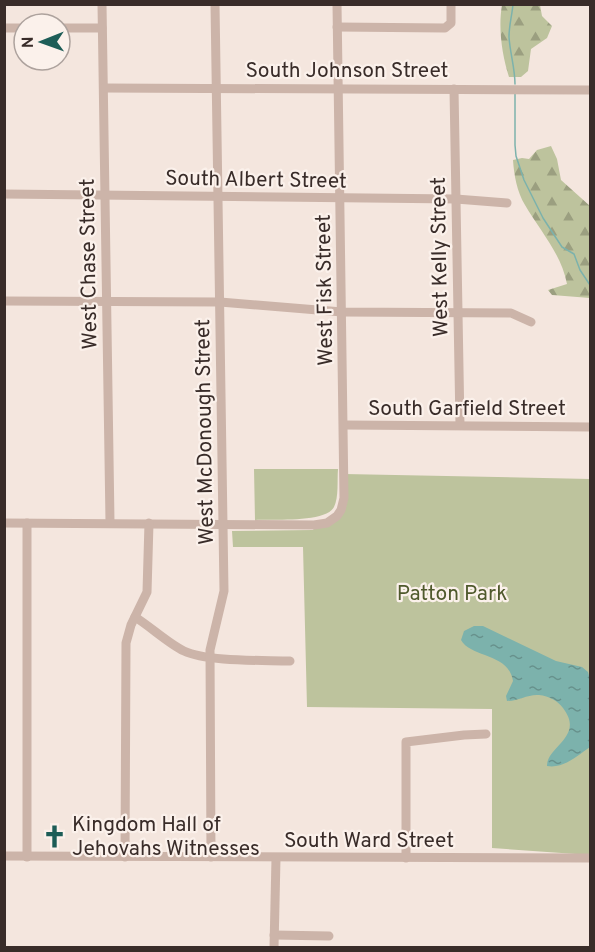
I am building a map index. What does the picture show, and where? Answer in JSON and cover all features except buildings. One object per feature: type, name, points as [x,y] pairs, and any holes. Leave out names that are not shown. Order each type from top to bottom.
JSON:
[{"type":"street","name":"West Chase Street","points":[[102,4],[110,522]]},
{"type":"street","name":"West McDonough Street","points":[[211,857],[210,657],[211,642],[224,591],[215,4]]},
{"type":"street","name":"West Fisk Street","points":[[4,523],[314,525],[327,523],[341,510],[344,498],[344,425],[337,4]]},
{"type":"street","points":[[337,27],[445,28],[451,23],[451,4]]},
{"type":"street","points":[[72,28],[102,28]]},
{"type":"street","name":"South Johnson Street","points":[[104,88],[591,90]]},
{"type":"street","name":"West Kelly Street","points":[[454,88],[460,425]]},
{"type":"street","name":"South Albert Street","points":[[4,194],[456,199],[507,203]]},
{"type":"street","points":[[4,301],[220,302],[342,312],[511,313],[531,322]]},
{"type":"street","name":"South Garfield Street","points":[[344,425],[591,427]]},
{"type":"street","points":[[27,523],[27,856]]},
{"type":"street","points":[[125,857],[126,643],[135,616],[147,592],[149,523]]},
{"type":"street","points":[[135,616],[176,647],[192,654],[290,661]]},
{"type":"street","points":[[406,858],[406,742],[457,735],[486,735]]},
{"type":"street","name":"South Ward Street","points":[[4,856],[591,858]]},
{"type":"street","points":[[274,948],[276,858]]},
{"type":"street","points":[[274,935],[329,936]]},
{"type":"green space","points":[[502,5],[540,5],[542,16],[552,26],[547,38],[531,49],[528,71],[521,77],[509,77],[501,32]]},
{"type":"green space","points":[[551,146],[557,159],[561,180],[590,206],[590,298],[552,295],[548,290],[567,284],[564,273],[555,252],[522,200],[516,183],[513,160],[529,159],[537,150]]},
{"type":"green space","points":[[254,469],[338,469],[336,503],[329,512],[321,516],[285,520],[255,520]]},
{"type":"green space","name":"Patton Park","points":[[344,474],[590,479],[590,855],[492,848],[492,709],[307,707],[303,547],[233,547],[232,531],[313,530],[316,525],[337,516]]},
{"type":"water","points":[[474,626],[483,626],[556,661],[582,667],[588,672],[590,747],[564,764],[547,766],[549,759],[568,734],[569,718],[559,703],[546,696],[527,696],[507,701],[506,696],[513,681],[505,665],[473,650],[461,640],[464,631]]},
{"type":"waterway","points":[[513,4],[509,37],[515,84]]},
{"type":"waterway","points":[[515,94],[516,156],[524,180],[543,218],[562,247],[574,254],[580,270],[590,285]]},
{"type":"place","name":"Kingdom Hall of Jehovahs Witnesses","points":[[54,836]]}]
